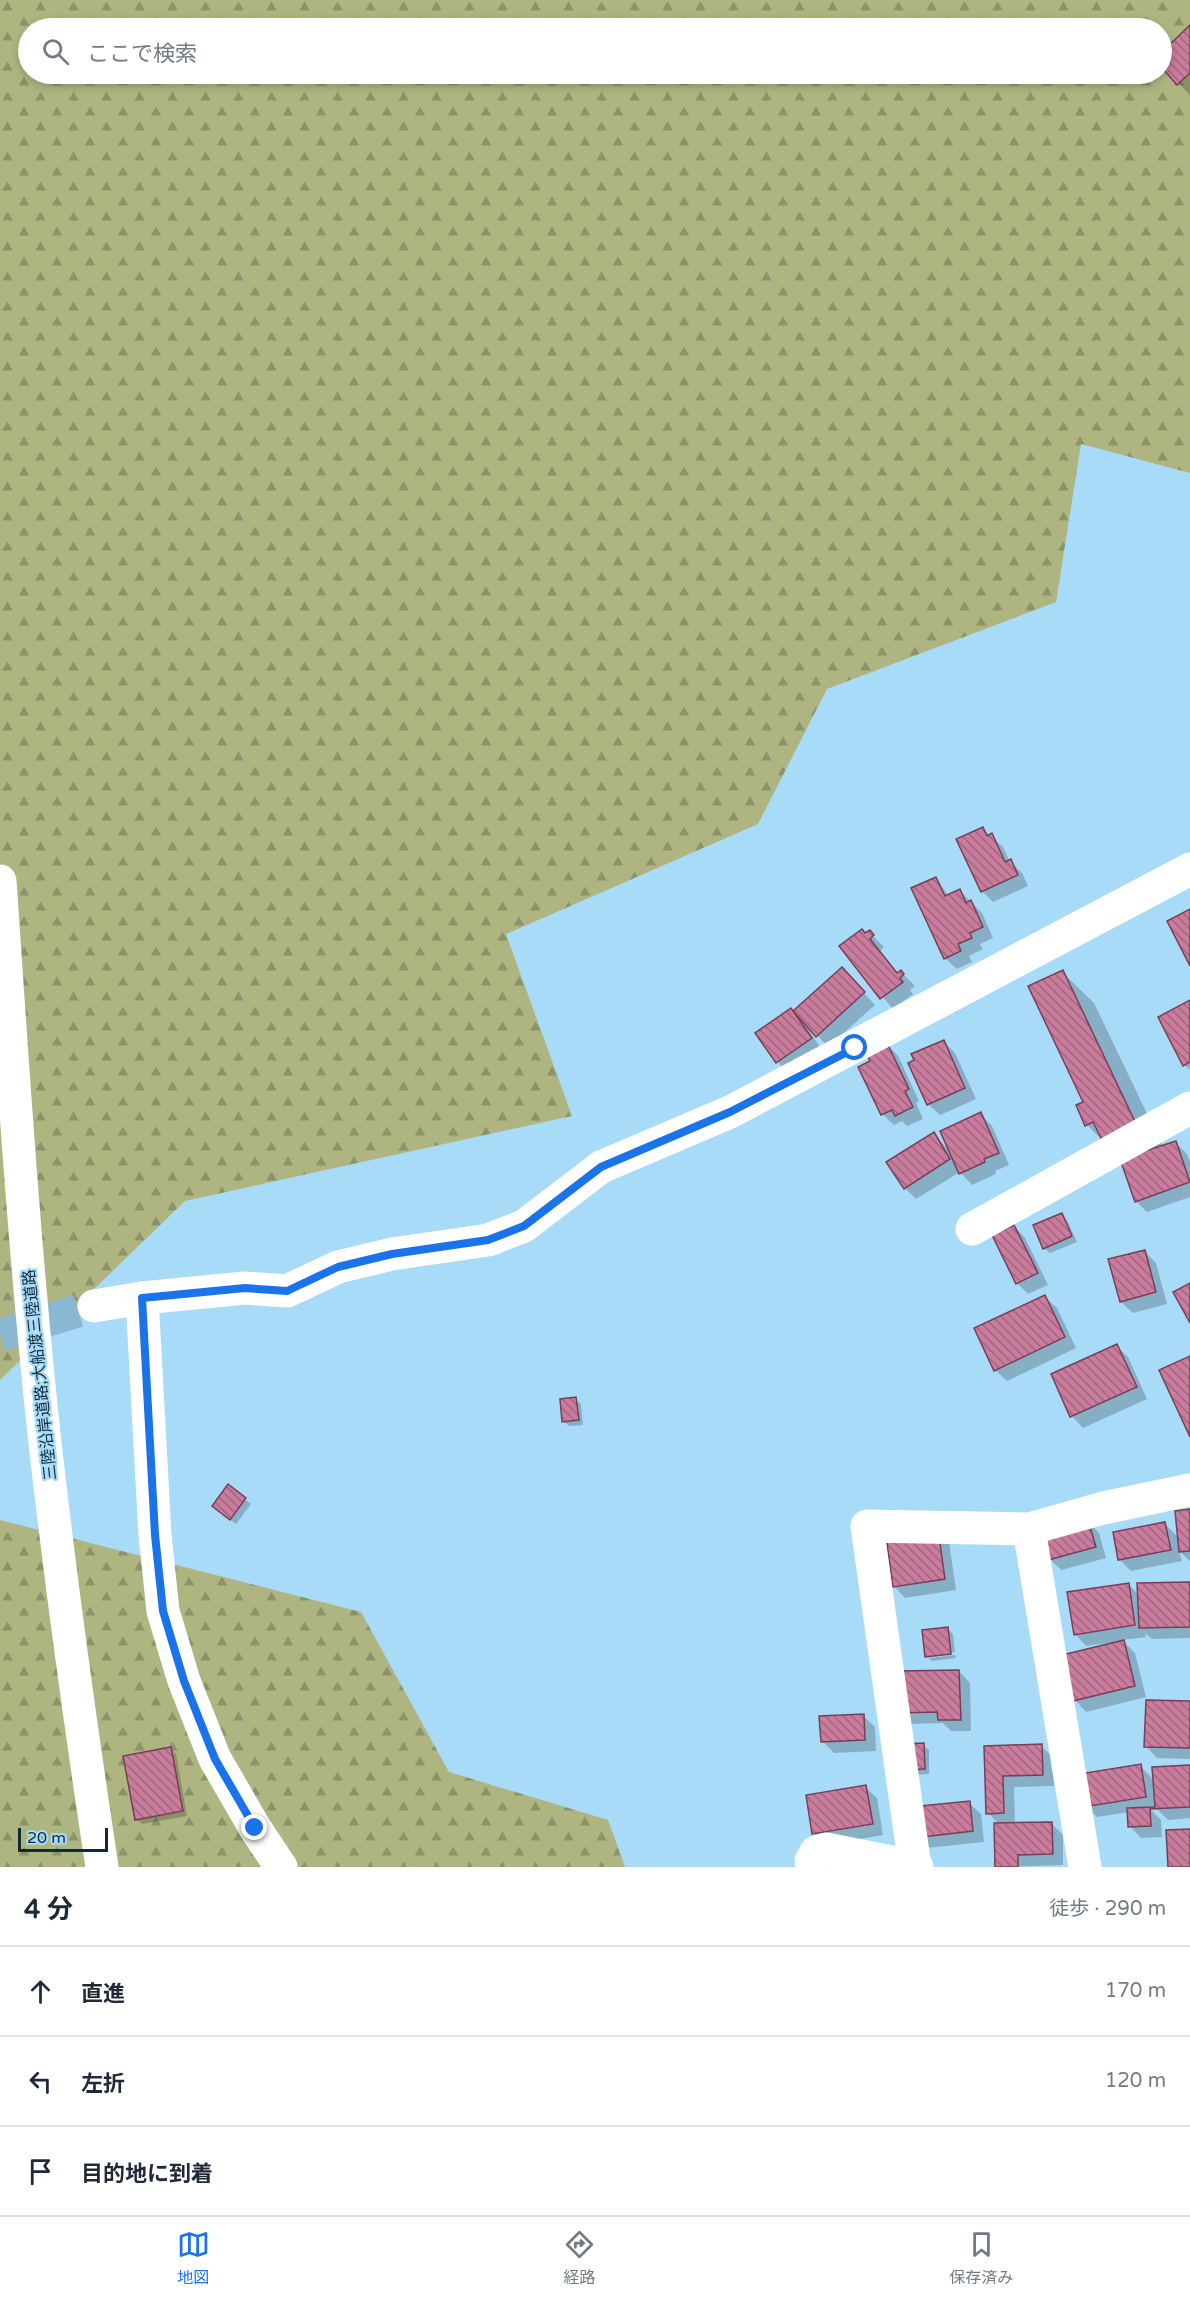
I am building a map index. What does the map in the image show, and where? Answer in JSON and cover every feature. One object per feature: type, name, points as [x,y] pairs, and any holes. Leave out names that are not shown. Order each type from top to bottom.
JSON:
[{"type":"main road","points":[[94,1306],[142,1298],[245,1288],[287,1291],[338,1267],[392,1254],[488,1240],[524,1226],[601,1167],[730,1112],[1190,869]]},
{"type":"main road","name":"三陸沿岸道路;大船渡三陸道路","points":[[0,881],[21,1183],[46,1450],[74,1681],[102,1867]]},
{"type":"main road","points":[[972,1229],[1187,1118]]},
{"type":"main road","points":[[142,1298],[155,1535],[163,1611],[184,1681],[215,1759],[255,1828],[281,1867]]},
{"type":"main road","points":[[812,1867],[811,1861],[816,1852],[826,1849],[916,1867],[867,1526],[1029,1529],[1103,1508],[1190,1490]]},
{"type":"main road","points":[[1029,1529],[1086,1867]]},
{"type":"green space","points":[[0,0],[1190,0],[1190,473],[1081,444],[1056,602],[827,689],[758,824],[506,934],[572,1116],[185,1201],[0,1380]]},
{"type":"green space","points":[[0,1520],[361,1612],[449,1772],[608,1820],[625,1867],[0,1867]]},
{"type":"building","points":[[1190,25],[1190,73],[1177,85],[1172,79],[1172,42]]},
{"type":"building","points":[[983,827],[987,836],[992,833],[1005,862],[1011,859],[1018,875],[981,892],[956,839]]},
{"type":"building","points":[[936,877],[945,896],[960,889],[966,903],[971,900],[983,927],[970,933],[972,938],[958,944],[961,951],[944,959],[911,888]]},
{"type":"building","points":[[1190,909],[1190,966],[1167,921]]},
{"type":"building","points":[[862,929],[865,933],[870,930],[874,935],[870,939],[897,973],[901,970],[904,974],[900,978],[903,982],[880,999],[839,946]]},
{"type":"building","points":[[842,967],[865,992],[816,1037],[793,1011]]},
{"type":"building","points":[[1063,970],[1137,1126],[1103,1142],[1093,1122],[1085,1126],[1076,1105],[1083,1102],[1028,986]]},
{"type":"building","points":[[1190,1000],[1190,1062],[1183,1066],[1158,1017]]},
{"type":"building","points":[[791,1008],[812,1038],[776,1063],[755,1033]]},
{"type":"building","points":[[944,1040],[965,1088],[927,1105],[908,1063],[914,1060],[911,1054]]},
{"type":"building","points":[[887,1043],[909,1089],[905,1091],[913,1107],[895,1116],[892,1110],[881,1115],[858,1067],[870,1061],[866,1053]]},
{"type":"building","points":[[981,1112],[999,1153],[959,1174],[940,1131]]},
{"type":"building","points":[[934,1132],[950,1159],[904,1189],[886,1162]]},
{"type":"building","points":[[1176,1141],[1190,1182],[1135,1202],[1120,1159]]},
{"type":"building","points":[[1062,1213],[1072,1236],[1043,1249],[1033,1225]]},
{"type":"building","points":[[1014,1225],[1038,1273],[1016,1284],[992,1235]]},
{"type":"building","points":[[1145,1250],[1156,1292],[1120,1302],[1108,1259]]},
{"type":"building","points":[[1190,1283],[1190,1323],[1173,1292]]},
{"type":"building","points":[[1045,1295],[1065,1337],[994,1371],[974,1328]]},
{"type":"building","points":[[1117,1344],[1137,1387],[1070,1417],[1051,1374]]},
{"type":"building","points":[[1190,1356],[1190,1437],[1159,1370]]},
{"type":"building","points":[[576,1397],[579,1420],[562,1422],[560,1399]]},
{"type":"building","points":[[228,1484],[246,1498],[230,1520],[212,1506]]},
{"type":"building","points":[[1190,1509],[1190,1551],[1179,1552],[1175,1511]]},
{"type":"building","points":[[1088,1520],[1096,1547],[1048,1560],[1040,1533]]},
{"type":"building","points":[[1165,1522],[1171,1550],[1118,1560],[1113,1532]]},
{"type":"building","points":[[938,1529],[945,1579],[893,1587],[886,1536]]},
{"type":"building","points":[[1190,1582],[1190,1627],[1139,1628],[1137,1583]]},
{"type":"building","points":[[1129,1583],[1135,1625],[1074,1635],[1067,1592]]},
{"type":"building","points":[[948,1627],[951,1654],[925,1657],[922,1630]]},
{"type":"building","points":[[1124,1640],[1135,1686],[1073,1701],[1062,1655]]},
{"type":"building","points":[[959,1670],[961,1720],[938,1720],[937,1712],[898,1713],[898,1671]]},
{"type":"building","points":[[1146,1700],[1190,1701],[1190,1748],[1144,1747]]},
{"type":"building","points":[[864,1714],[865,1740],[821,1742],[819,1716]]},
{"type":"building","points":[[924,1743],[925,1769],[904,1770],[903,1744]]},
{"type":"building","points":[[1042,1744],[1043,1775],[1003,1776],[1004,1813],[986,1814],[984,1746]]},
{"type":"building","points":[[171,1747],[183,1811],[135,1820],[123,1756]]},
{"type":"building","points":[[1141,1764],[1146,1797],[1084,1807],[1079,1774]]},
{"type":"building","points":[[1190,1765],[1190,1807],[1150,1809],[1151,1826],[1128,1827],[1127,1808],[1155,1807],[1152,1767]]},
{"type":"building","points":[[866,1785],[873,1824],[812,1834],[806,1795]]},
{"type":"building","points":[[970,1801],[973,1831],[914,1838],[911,1807]]},
{"type":"building","points":[[1052,1822],[1053,1854],[1018,1855],[1018,1867],[995,1867],[994,1823]]},
{"type":"building","points":[[1190,1829],[1190,1867],[1168,1867],[1166,1830]]},
{"type":"tunnel","points":[[0,1335],[94,1306]]},
{"type":"route","points":[[255,1828],[215,1759],[184,1681],[163,1611],[155,1535],[142,1298],[245,1288],[287,1291],[338,1267],[392,1254],[488,1240],[524,1226],[601,1167],[730,1112],[855,1048]]}]
